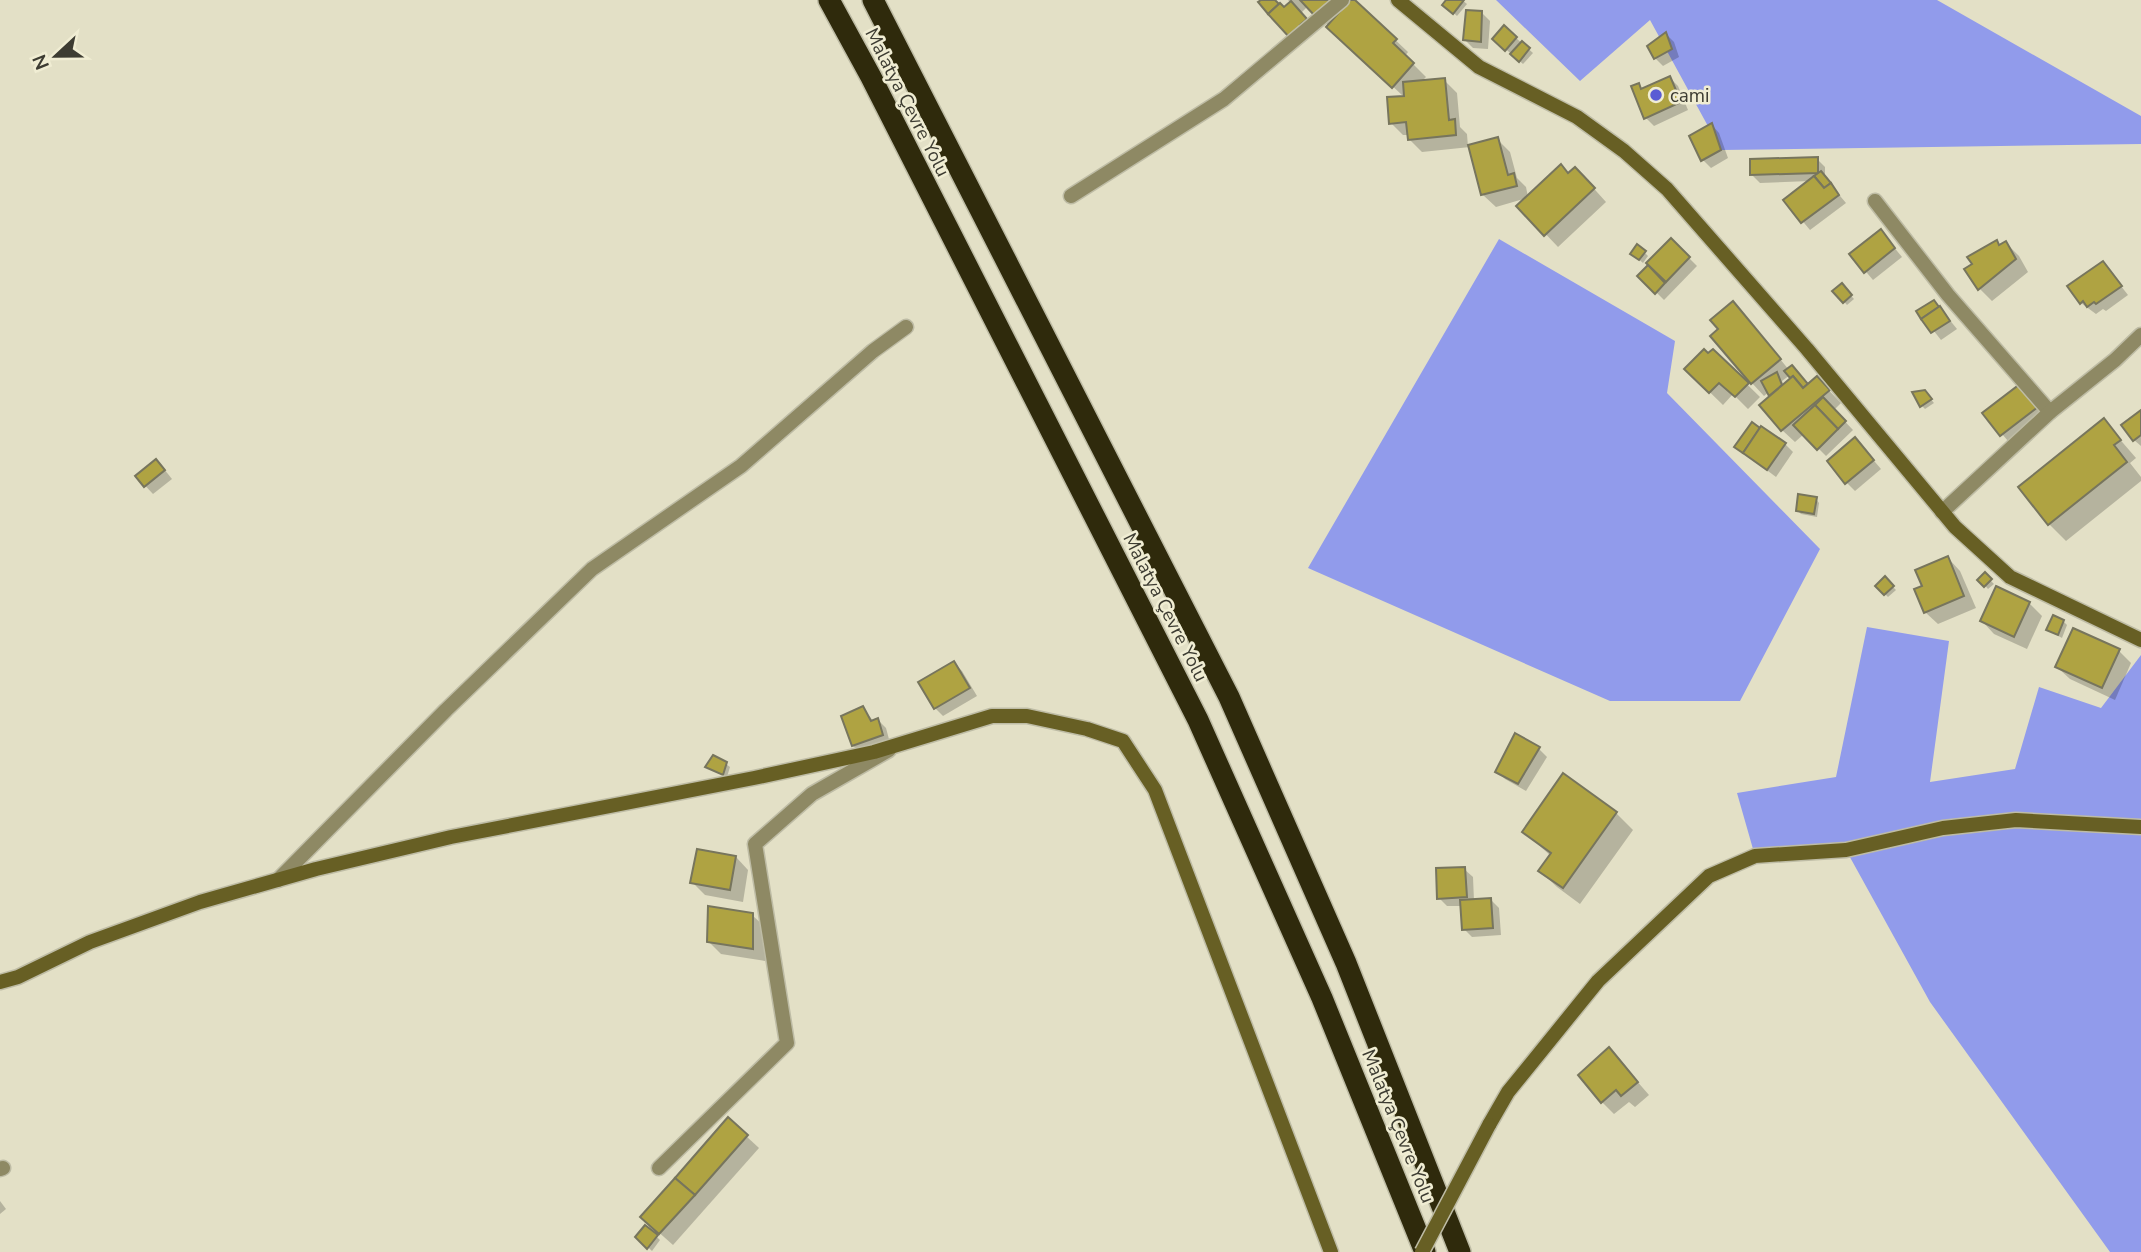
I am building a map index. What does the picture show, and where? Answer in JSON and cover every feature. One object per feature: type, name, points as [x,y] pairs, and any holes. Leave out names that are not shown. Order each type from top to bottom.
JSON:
[{"type":"highway","name":"Malatya Çevre Yolu","points":[[829,0],[871,77],[1198,720],[1322,998],[1424,1252]]},
{"type":"highway","name":"Malatya Çevre Yolu","points":[[873,0],[1229,697],[1346,963],[1460,1252]]},
{"type":"street","points":[[1071,196],[1224,99],[1342,0]]},
{"type":"street","points":[[1398,0],[1479,67],[1577,117],[1625,151],[1667,189],[1807,349],[1955,527],[2010,577],[2141,640]]},
{"type":"street","points":[[1875,201],[1948,295],[2050,412]]},
{"type":"street","points":[[278,880],[446,710],[592,569],[741,466],[873,351],[906,327]]},
{"type":"street","points":[[1942,512],[2050,412],[2115,360],[2141,335]]},
{"type":"street","points":[[0,982],[18,977],[90,942],[200,902],[278,880],[451,836],[754,778],[897,745],[992,716],[1027,716],[1087,729],[1123,741],[1155,790],[1331,1252]]},
{"type":"street","points":[[659,1168],[786,1043],[755,844],[812,794],[850,775],[897,745]]},
{"type":"street","points":[[1424,1252],[1508,1092],[1598,981],[1709,877],[1755,856],[1846,850],[1943,828],[2016,820],[2141,827]]},
{"type":"shaded area","points":[[1496,0],[1937,0],[2141,116],[2141,144],[1721,150],[1650,20],[1580,81]]},
{"type":"shaded area","points":[[1499,239],[1675,341],[1667,393],[1820,549],[1740,701],[1610,701],[1308,568]]},
{"type":"shaded area","points":[[1867,627],[1949,641],[1930,782],[2015,769],[2039,687],[2101,708],[2141,655],[2141,1252],[2110,1252],[1930,1002],[1846,850],[1755,856],[1737,793],[1836,777]]},
{"type":"building","points":[[1275,0],[1279,4],[1268,14],[1258,2]]},
{"type":"building","points":[[1300,0],[1333,0],[1315,16]]},
{"type":"building","points":[[1350,0],[1355,0],[1397,39],[1393,43],[1414,63],[1392,88],[1326,27]]},
{"type":"building","points":[[1446,0],[1464,0],[1453,14],[1442,5]]},
{"type":"building","points":[[1291,1],[1307,19],[1290,38],[1268,14],[1280,3],[1284,7]]},
{"type":"building","points":[[1466,10],[1482,11],[1481,42],[1463,40]]},
{"type":"building","points":[[1504,25],[1517,37],[1505,51],[1492,39]]},
{"type":"building","points":[[1666,32],[1672,49],[1654,59],[1647,46]]},
{"type":"building","points":[[1522,41],[1530,48],[1519,62],[1510,54]]},
{"type":"building","name":"cami","points":[[1670,76],[1681,102],[1644,119],[1631,86],[1639,83],[1641,89]]},
{"type":"building","points":[[1445,78],[1449,120],[1455,119],[1456,135],[1408,140],[1406,122],[1389,124],[1387,97],[1404,96],[1403,82]]},
{"type":"building","points":[[1712,123],[1721,150],[1701,161],[1689,136]]},
{"type":"building","points":[[1498,137],[1508,175],[1514,173],[1517,186],[1481,195],[1468,145]]},
{"type":"building","points":[[1818,157],[1818,173],[1750,175],[1750,159]]},
{"type":"building","points":[[1561,164],[1568,173],[1575,167],[1595,188],[1544,236],[1516,206]]},
{"type":"building","points":[[1821,171],[1831,183],[1824,188],[1814,176]]},
{"type":"building","points":[[1814,176],[1824,188],[1831,183],[1839,195],[1801,223],[1783,200]]},
{"type":"building","points":[[1881,229],[1895,248],[1864,273],[1849,254]]},
{"type":"building","points":[[1671,238],[1690,257],[1666,282],[1646,263]]},
{"type":"building","points":[[1997,240],[1999,245],[2006,241],[2016,259],[1978,290],[1964,269],[1972,264],[1967,257]]},
{"type":"building","points":[[1637,244],[1646,251],[1639,260],[1630,254]]},
{"type":"building","points":[[2103,261],[2122,286],[2096,304],[2094,302],[2087,307],[2083,301],[2080,304],[2067,286]]},
{"type":"building","points":[[1648,265],[1665,283],[1655,294],[1637,276]]},
{"type":"building","points":[[1842,283],[1852,295],[1843,303],[1832,291]]},
{"type":"building","points":[[1934,300],[1939,307],[1921,319],[1916,311]]},
{"type":"building","points":[[1733,301],[1781,359],[1751,384],[1710,336],[1718,329],[1710,320]]},
{"type":"building","points":[[1940,306],[1950,321],[1931,333],[1921,319]]},
{"type":"building","points":[[1704,349],[1708,353],[1713,349],[1749,383],[1735,397],[1719,383],[1709,393],[1684,369]]},
{"type":"building","points":[[1792,365],[1808,384],[1803,388],[1793,376],[1790,378],[1784,371]]},
{"type":"building","points":[[1777,372],[1782,385],[1769,396],[1761,381]]},
{"type":"building","points":[[1793,376],[1803,388],[1817,376],[1830,390],[1781,431],[1759,405]]},
{"type":"building","points":[[2020,384],[2038,407],[2000,436],[1982,413]]},
{"type":"building","points":[[1925,390],[1932,399],[1920,407],[1912,392]]},
{"type":"building","points":[[1823,397],[1846,421],[1838,429],[1815,405]]},
{"type":"building","points":[[1815,405],[1838,429],[1817,450],[1793,425]]},
{"type":"building","points":[[2141,410],[2141,435],[2133,441],[2121,425]]},
{"type":"building","points":[[2104,418],[2121,440],[2114,445],[2127,462],[2048,525],[2018,487]]},
{"type":"building","points":[[1752,422],[1760,428],[1743,453],[1734,447]]},
{"type":"building","points":[[1761,426],[1786,443],[1767,470],[1743,453]]},
{"type":"building","points":[[1855,437],[1874,460],[1845,484],[1827,461]]},
{"type":"building","points":[[156,459],[165,470],[144,487],[135,476]]},
{"type":"building","points":[[1798,494],[1817,497],[1814,514],[1796,511]]},
{"type":"building","points":[[1948,556],[1964,596],[1924,613],[1914,589],[1922,586],[1915,570]]},
{"type":"building","points":[[1985,572],[1992,579],[1984,587],[1977,580]]},
{"type":"building","points":[[1885,576],[1894,586],[1884,595],[1875,586]]},
{"type":"building","points":[[1996,586],[2030,602],[2014,637],[1980,621]]},
{"type":"building","points":[[2053,615],[2064,620],[2058,635],[2046,630]]},
{"type":"building","points":[[2073,628],[2120,649],[2102,688],[2055,667]]},
{"type":"building","points":[[954,661],[970,688],[934,709],[918,682]]},
{"type":"building","points":[[863,706],[871,721],[878,718],[883,735],[852,746],[841,716]]},
{"type":"building","points":[[1515,733],[1540,747],[1518,784],[1495,772]]},
{"type":"building","points":[[713,755],[727,762],[723,775],[705,767]]},
{"type":"building","points":[[1563,773],[1617,812],[1563,888],[1538,871],[1551,853],[1522,832]]},
{"type":"building","points":[[697,849],[736,856],[730,890],[690,883]]},
{"type":"building","points":[[1465,867],[1467,897],[1437,899],[1436,868]]},
{"type":"building","points":[[1491,898],[1493,928],[1462,930],[1460,900]]},
{"type":"building","points":[[708,906],[753,913],[753,949],[707,942]]},
{"type":"building","points":[[1609,1047],[1638,1082],[1621,1096],[1616,1090],[1601,1103],[1578,1075]]},
{"type":"building","points":[[728,1117],[748,1135],[695,1195],[675,1178]]},
{"type":"building","points":[[675,1178],[695,1195],[659,1234],[640,1217]]},
{"type":"building","points":[[645,1225],[658,1235],[647,1249],[635,1237]]},
{"type":"place","name":"cami","points":[[1656,95]]}]
